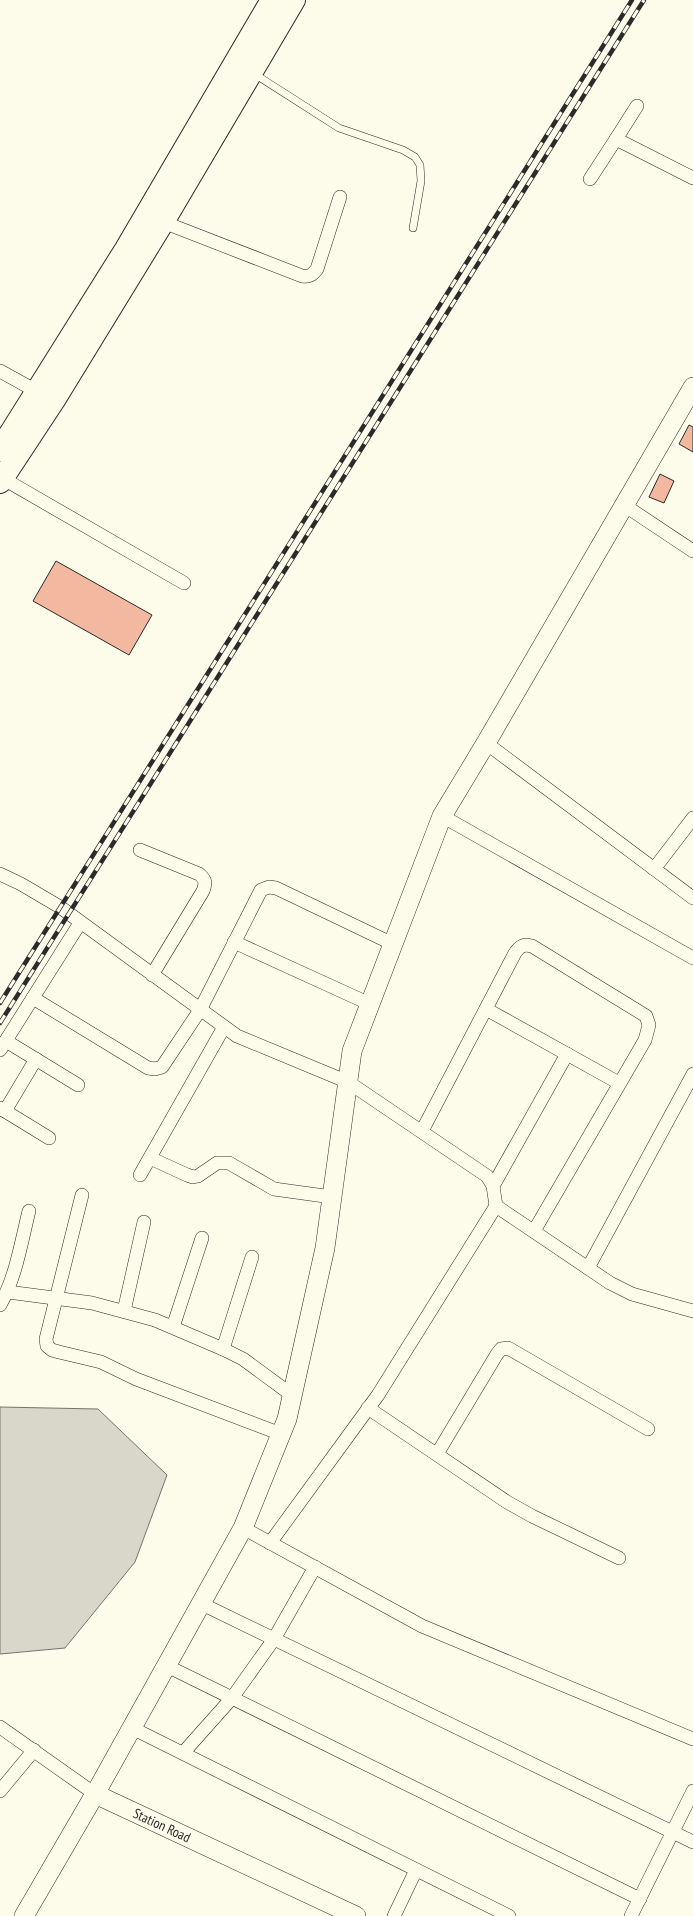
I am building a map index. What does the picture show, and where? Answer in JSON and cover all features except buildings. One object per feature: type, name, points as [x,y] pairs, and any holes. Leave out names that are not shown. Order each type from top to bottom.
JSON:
[{"type":"highway","points":[[0,450],[38,392],[126,249],[272,0]]},
{"type":"highway","points":[[1,480],[54,400],[163,222],[294,0]]},
{"type":"street","points":[[590,179],[637,106]]},
{"type":"street","points":[[616,139],[693,178]]},
{"type":"street","points":[[163,222],[308,277],[313,275],[317,269],[340,197]]},
{"type":"street","points":[[0,371],[38,392]]},
{"type":"street","points":[[24,1916],[95,1794],[243,1528],[287,1419],[325,1248],[352,1051],[442,816],[693,387]]},
{"type":"street","points":[[1,480],[184,583]]},
{"type":"street","points":[[624,505],[693,551]]},
{"type":"street","points":[[486,743],[693,898]]},
{"type":"street","points":[[442,816],[693,958]]},
{"type":"street","points":[[654,869],[693,818]]},
{"type":"street","points":[[140,850],[199,874],[204,878],[205,884],[203,891],[152,975]]},
{"type":"street","points":[[0,874],[21,884],[80,923],[237,1036],[348,1082],[487,1176],[493,1186],[496,1206],[378,1395],[270,1543]]},
{"type":"street","points":[[33,998],[148,1068],[154,1069],[162,1067],[200,1010],[261,890],[268,887],[276,888],[393,944]]},
{"type":"street","points":[[78,1085],[36,1059],[3,1045],[80,923]]},
{"type":"street","points":[[234,942],[370,1004]]},
{"type":"street","points":[[422,1131],[520,946],[532,946],[646,1016],[649,1025],[645,1040],[534,1231]]},
{"type":"street","points":[[486,1009],[620,1083]]},
{"type":"street","points":[[140,1175],[224,1026]]},
{"type":"street","points":[[493,1186],[567,1054]]},
{"type":"street","points":[[36,1059],[2,1110],[49,1138]]},
{"type":"street","points":[[588,1268],[693,1074]]},
{"type":"street","points":[[150,1158],[193,1177],[198,1176],[217,1163],[229,1163],[274,1189],[332,1197]]},
{"type":"street","points":[[82,1195],[46,1339],[47,1346],[52,1350],[101,1362],[136,1379],[281,1434]]},
{"type":"street","points":[[496,1206],[610,1283],[632,1294],[693,1311]]},
{"type":"street","points":[[0,1305],[8,1292],[29,1211]]},
{"type":"street","points":[[124,1311],[144,1222]]},
{"type":"street","points":[[173,1328],[202,1238]]},
{"type":"street","points":[[223,1348],[252,1257]]},
{"type":"street","points":[[8,1292],[92,1303],[124,1311],[173,1328],[223,1348],[243,1359],[292,1395]]},
{"type":"street","points":[[437,1454],[496,1354],[502,1349],[508,1348],[648,1429]]},
{"type":"street","points":[[368,1408],[507,1502],[619,1558]]},
{"type":"street","points":[[243,1528],[422,1626],[693,1739]]},
{"type":"street","points":[[183,1753],[232,1698],[274,1639],[315,1567]]},
{"type":"street","points":[[202,1604],[693,1842]]},
{"type":"street","points":[[167,1666],[640,1899]]},
{"type":"street","points":[[0,1727],[95,1794]]},
{"type":"street","points":[[132,1728],[508,1916]]},
{"type":"street","points":[[0,1791],[34,1750]]},
{"type":"street","points":[[632,1916],[693,1791]]},
{"type":"street","name":"Station Road","points":[[95,1794],[356,1916]]},
{"type":"street","points":[[394,1916],[416,1870]]},
{"type":"lane","points":[[252,72],[339,128],[403,150],[415,157],[420,165],[420,181],[413,228]]},
{"type":"shaded area","points":[[0,1407],[98,1409],[167,1475],[135,1562],[65,1648],[0,1654]]},
{"type":"railway","points":[[0,1003],[632,0]]},
{"type":"railway","points":[[0,1023],[644,0]]}]
